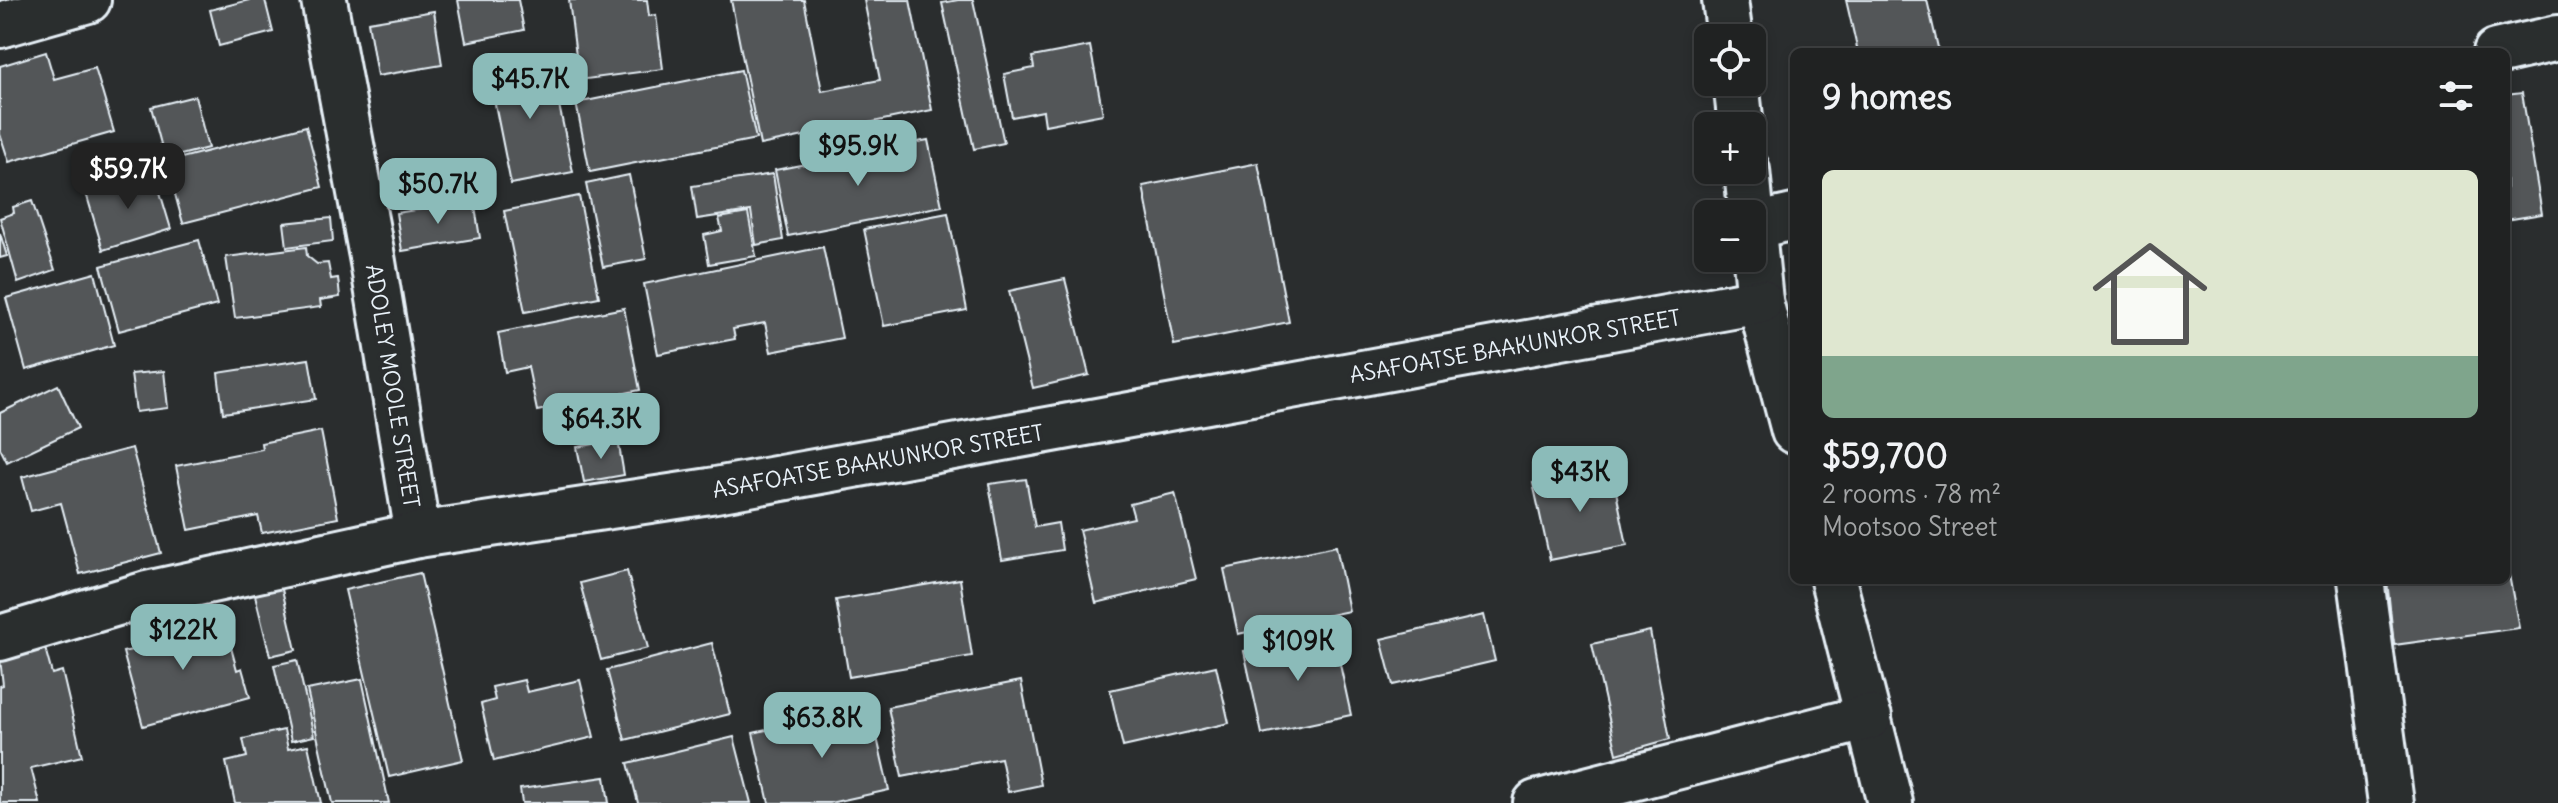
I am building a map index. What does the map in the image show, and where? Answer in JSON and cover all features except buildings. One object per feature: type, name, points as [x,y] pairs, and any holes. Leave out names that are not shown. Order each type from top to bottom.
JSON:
[{"type":"street","points":[[0,25],[88,0]]},
{"type":"street","name":"ADOLEY MOOLE STREET","points":[[324,0],[373,262],[418,535]]},
{"type":"street","points":[[1725,0],[1728,24]]},
{"type":"street","points":[[2510,49],[2558,38]]},
{"type":"street","points":[[1754,184],[1774,221],[1760,301],[1790,416]]},
{"type":"street","name":"ASAFOATSE BAAKUNKOR STREET","points":[[0,638],[147,594],[418,535],[710,491],[1760,301]]},
{"type":"street","points":[[1834,584],[1890,803]]},
{"type":"street","points":[[2362,584],[2391,803]]},
{"type":"street","points":[[1536,803],[1869,717]]}]
